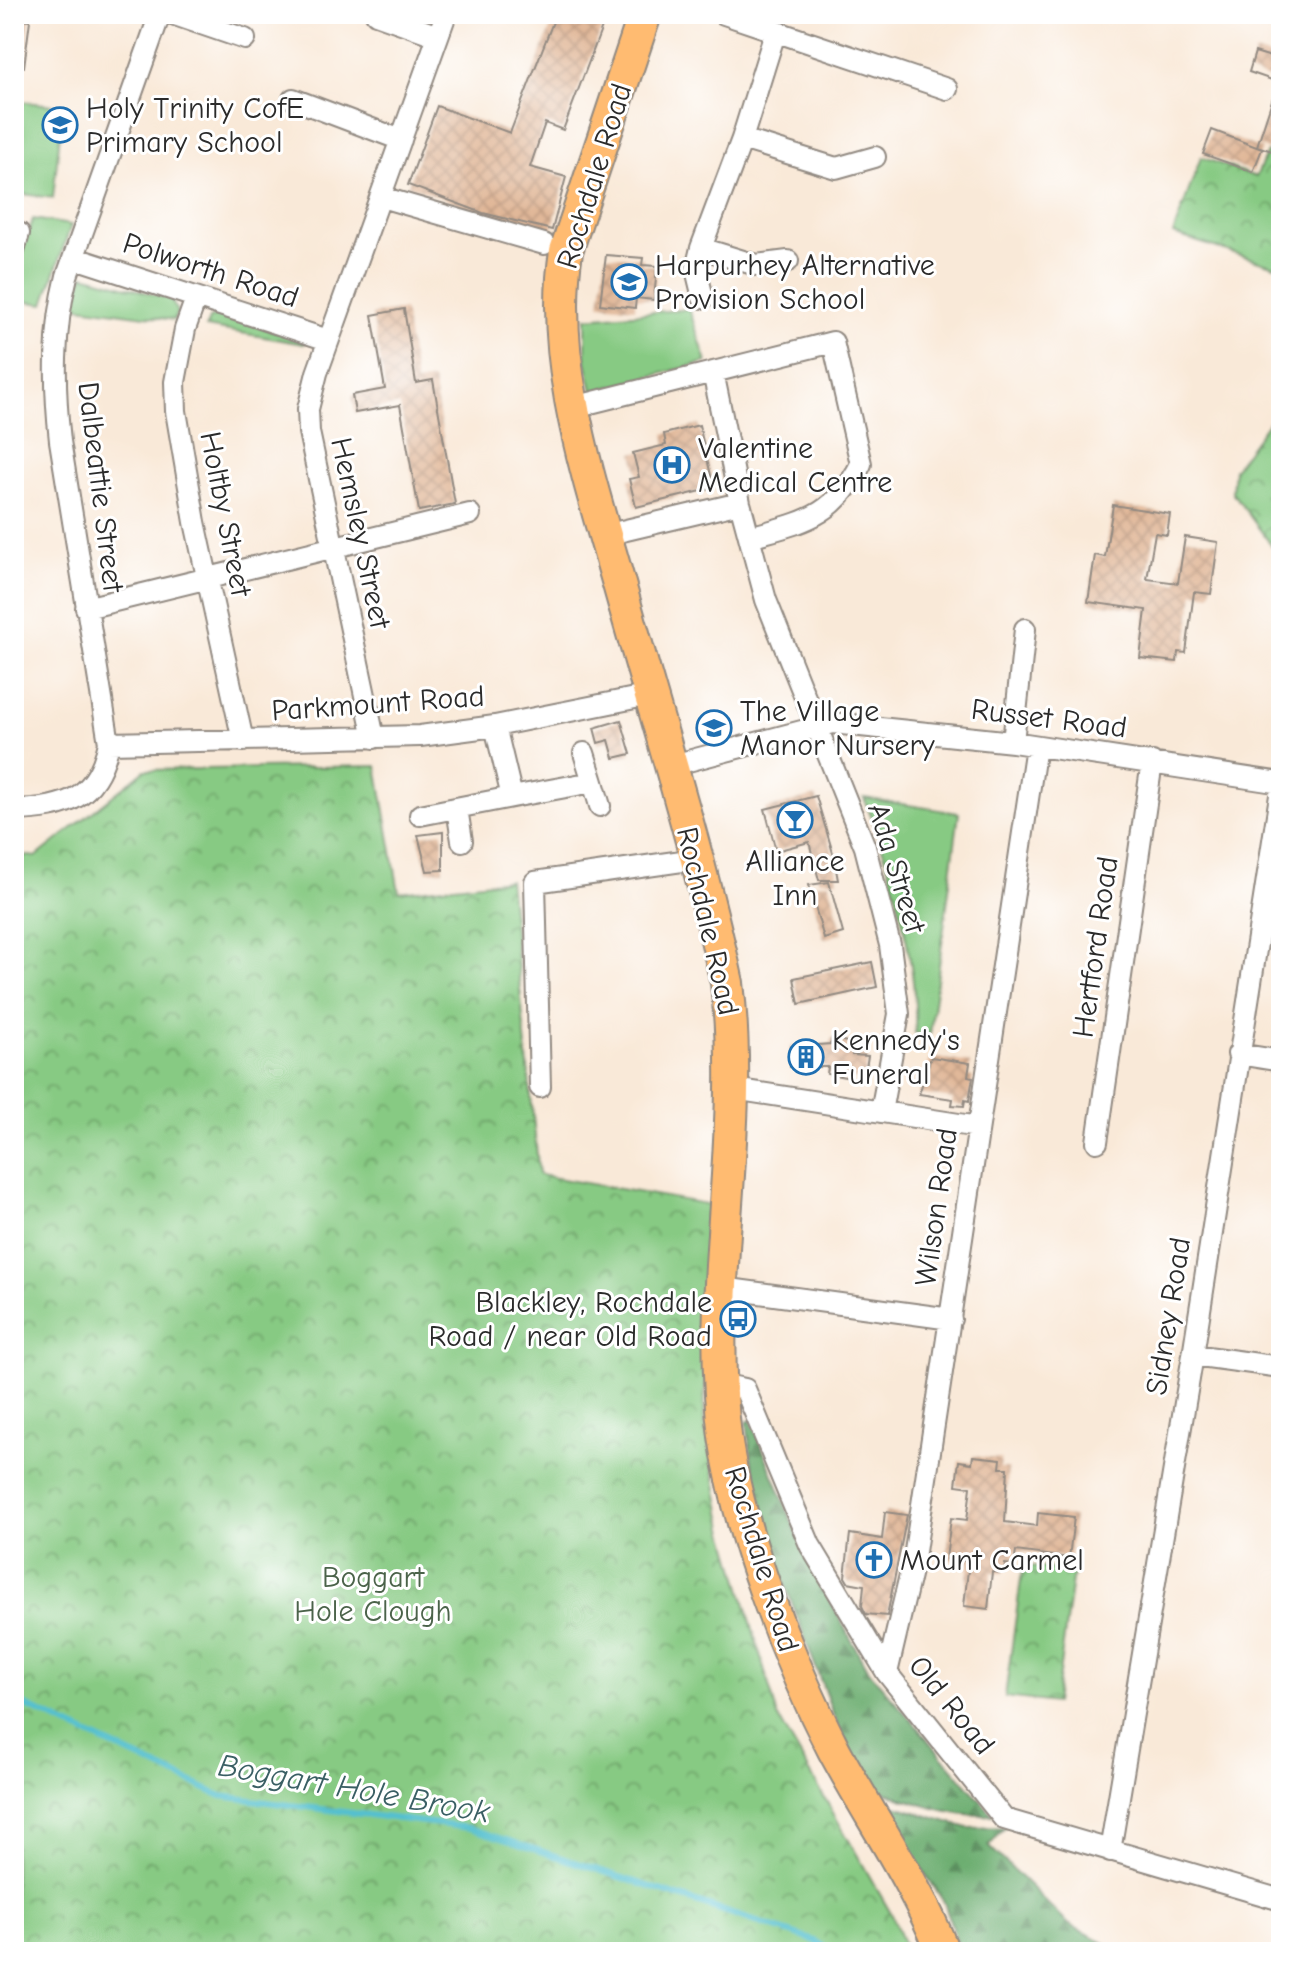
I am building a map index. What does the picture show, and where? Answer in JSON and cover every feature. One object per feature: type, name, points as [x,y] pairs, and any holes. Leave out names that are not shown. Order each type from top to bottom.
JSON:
[{"type":"main road","name":"Rochdale Road","points":[[645,14],[566,251],[562,317],[565,363],[605,535],[696,859],[727,983],[734,1034],[734,1089],[722,1288],[721,1384],[725,1438],[740,1499],[791,1654],[835,1751],[912,1888],[943,1952]]},
{"type":"street","name":"Dalbeattie Street","points":[[109,743],[55,395],[58,310],[160,14]]},
{"type":"street","points":[[172,14],[245,39]]},
{"type":"street","points":[[376,14],[438,36]]},
{"type":"street","name":"Hemsley Street","points":[[374,738],[314,460],[308,409],[328,340],[446,14]]},
{"type":"street","points":[[724,14],[947,89]]},
{"type":"street","points":[[703,298],[696,269],[701,248],[742,139],[775,33]]},
{"type":"street","points":[[293,99],[401,140]]},
{"type":"street","points":[[742,139],[836,168],[875,157]]},
{"type":"street","points":[[381,197],[544,244]]},
{"type":"street","points":[[14,232],[19,233],[14,251]]},
{"type":"street","points":[[701,248],[756,265],[788,261]]},
{"type":"street","name":"Polworth Road","points":[[75,258],[328,340]]},
{"type":"street","name":"Holtby Street","points":[[196,298],[185,329],[178,368],[176,411],[243,741]]},
{"type":"street","points":[[574,407],[833,342],[861,464],[846,493],[809,520],[750,537]]},
{"type":"street","name":"Ada Street","points":[[713,372],[740,503],[766,600],[865,847],[890,945],[899,1014],[881,1112]]},
{"type":"street","points":[[605,535],[740,503]]},
{"type":"street","points":[[86,608],[470,514]]},
{"type":"street","points":[[1013,742],[1025,629]]},
{"type":"street","name":"Parkmount Road","points":[[109,743],[420,736],[495,726],[650,695]]},
{"type":"street","name":"Russet Road","points":[[669,766],[814,725],[832,723],[1013,742],[1152,762],[1281,786]]},
{"type":"street","points":[[495,726],[512,797]]},
{"type":"street","points":[[14,810],[48,810],[77,797],[103,772],[109,743]]},
{"type":"street","name":"Wilson Road","points":[[887,1673],[914,1558],[1036,746]]},
{"type":"street","points":[[584,753],[600,806]]},
{"type":"street","name":"Hertford Road","points":[[1097,1142],[1152,762]]},
{"type":"street","points":[[420,815],[593,782]]},
{"type":"street","name":"Sidney Road","points":[[1110,1851],[1193,1355],[1281,786]]},
{"type":"street","points":[[457,808],[462,841]]},
{"type":"street","points":[[540,1087],[535,882],[696,859]]},
{"type":"street","points":[[1238,1054],[1281,1061]]},
{"type":"street","points":[[734,1089],[978,1127]]},
{"type":"street","points":[[722,1288],[951,1319]]},
{"type":"street","points":[[1193,1355],[1281,1367]]},
{"type":"street","name":"Old Road","points":[[721,1384],[745,1389],[810,1545],[887,1673],[1004,1819],[1281,1900]]},
{"type":"green space","points":[[15,101],[63,106],[53,198],[14,193]]},
{"type":"green space","points":[[1267,152],[1281,156],[1281,268],[1173,234],[1201,157],[1256,177]]},
{"type":"green space","points":[[33,219],[71,225],[44,304],[14,300],[14,279]]},
{"type":"green space","points":[[84,275],[171,299],[177,312],[174,320],[72,306]]},
{"type":"green space","points":[[689,309],[707,362],[593,391],[586,362],[586,318]]},
{"type":"green space","points":[[220,314],[305,341],[304,344],[206,327],[209,319]]},
{"type":"green space","points":[[1281,405],[1281,558],[1232,492],[1234,469]]},
{"type":"green space","name":"Boggart Hole Clough","points":[[377,766],[399,892],[509,880],[539,1175],[712,1205],[704,1417],[724,1528],[778,1717],[893,1917],[906,1952],[14,1952],[14,854],[36,857],[145,770]]},
{"type":"green space","points":[[864,798],[959,813],[930,1034],[915,1033],[912,976],[901,914],[884,852]]},
{"type":"green space","points":[[751,1420],[805,1554],[867,1669],[993,1815],[946,1811],[870,1787],[839,1730],[778,1565],[752,1463],[747,1422]]},
{"type":"green space","points":[[1023,1565],[1073,1572],[1055,1703],[1005,1697]]},
{"type":"green space","points":[[876,1800],[968,1828],[1005,1827],[989,1846],[1068,1924],[1121,1952],[960,1952],[944,1902]]},
{"type":"building","points":[[556,14],[607,14],[563,130],[545,123],[530,167],[566,177],[552,230],[483,213],[408,185],[437,106],[510,133]]},
{"type":"building","points":[[14,18],[30,20],[24,67],[14,66]]},
{"type":"building","points":[[1255,52],[1281,60],[1281,154],[1257,146],[1278,82],[1249,72]]},
{"type":"building","points":[[1212,130],[1262,149],[1253,172],[1203,154]]},
{"type":"building","name":"Harpurhey Alternative Provision School","points":[[606,255],[643,258],[642,265],[657,266],[654,300],[636,298],[635,308],[600,304]]},
{"type":"building","points":[[404,309],[416,383],[433,380],[455,504],[419,511],[400,405],[355,413],[352,395],[385,389],[372,315]]},
{"type":"building","name":"Valentine Medical Centre","points":[[699,425],[714,488],[636,507],[629,479],[639,477],[633,453],[666,445],[664,434]]},
{"type":"building","points":[[1113,505],[1170,514],[1167,535],[1155,533],[1147,579],[1178,583],[1185,537],[1218,542],[1211,594],[1194,592],[1186,653],[1178,652],[1177,662],[1140,658],[1146,610],[1088,602],[1095,555],[1105,557]]},
{"type":"building","points":[[621,720],[631,754],[614,758],[609,740],[598,743],[594,728]]},
{"type":"building","name":"Alliance Inn","points":[[816,796],[838,880],[819,880],[809,842],[776,851],[765,809]]},
{"type":"building","points":[[443,832],[443,870],[427,871],[418,835]]},
{"type":"building","points":[[829,882],[843,933],[824,939],[809,885]]},
{"type":"building","points":[[872,962],[877,987],[799,1004],[794,978]]},
{"type":"building","points":[[832,1038],[854,1044],[852,1055],[868,1056],[864,1080],[827,1074],[828,1067],[790,1067],[790,1047],[831,1044]]},
{"type":"building","points":[[931,1057],[970,1063],[968,1076],[973,1077],[969,1101],[965,1100],[964,1106],[952,1105],[953,1099],[919,1094]]},
{"type":"building","points":[[973,1456],[1001,1459],[1000,1468],[1008,1468],[1005,1522],[1037,1526],[1038,1513],[1074,1517],[1069,1558],[1016,1551],[1014,1565],[1005,1564],[1004,1573],[992,1572],[988,1609],[964,1606],[969,1561],[946,1559],[951,1518],[967,1520],[971,1487],[956,1485],[959,1461],[972,1463]]},
{"type":"building","name":"Mount Carmel","points":[[885,1512],[907,1515],[887,1616],[866,1614],[862,1606],[864,1585],[848,1582],[845,1577],[850,1534],[882,1539]]},
{"type":"waterway","name":"Boggart Hole Brook","points":[[14,1696],[22,1704],[221,1796],[470,1828],[815,1941],[831,1952]]},
{"type":"place","name":"Holy Trinity CofE Primary School","points":[[60,125]]},
{"type":"place","name":"Harpurhey Alternative Provision School","points":[[629,282]]},
{"type":"place","name":"Valentine Medical Centre","points":[[672,465]]},
{"type":"place","name":"The Village Manor Nursery","points":[[714,728]]},
{"type":"place","name":"Alliance Inn","points":[[795,820]]},
{"type":"place","name":"Kennedy's Funeral","points":[[806,1057]]},
{"type":"place","name":"Blackley, Rochdale Road / near Old Road","points":[[738,1319]]},
{"type":"place","name":"Mount Carmel","points":[[874,1560]]}]
